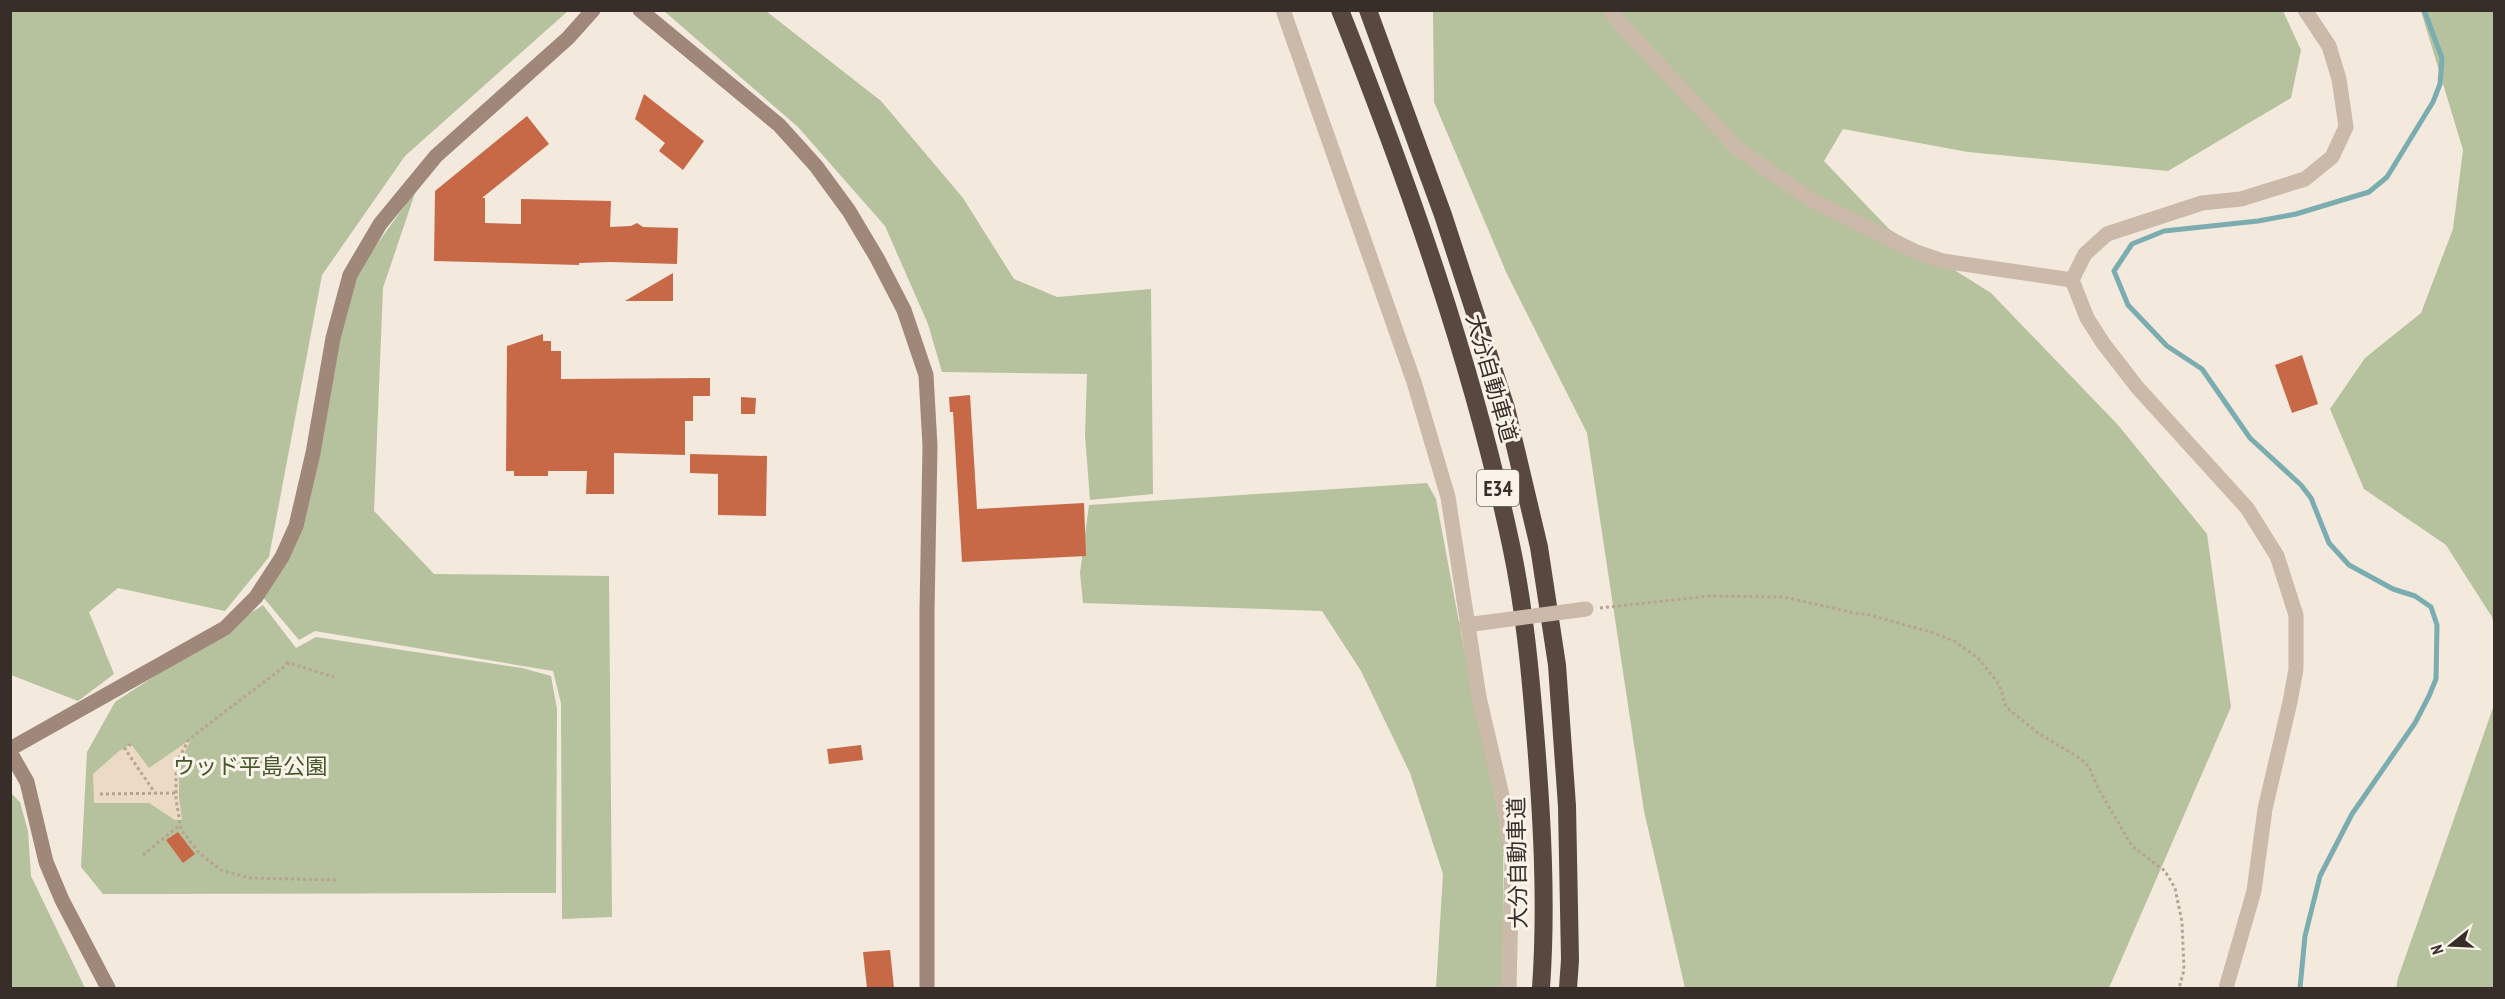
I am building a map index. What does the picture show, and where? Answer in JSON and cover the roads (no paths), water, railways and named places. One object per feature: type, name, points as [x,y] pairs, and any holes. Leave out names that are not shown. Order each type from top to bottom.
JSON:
[{"type":"highway","name":"大分自動車道","points":[[1340,10],[1423,233],[1480,414],[1512,547],[1530,668],[1541,806],[1543,960],[1541,988]]},
{"type":"highway","name":"大分自動車道","points":[[1368,10],[1443,215],[1502,396],[1539,547],[1557,665],[1567,806],[1570,960],[1568,988]]},
{"type":"street","points":[[108,988],[58,891],[46,862],[27,782],[10,750],[225,628],[256,597],[282,557],[296,526],[313,453],[333,338],[350,275],[381,224],[436,156],[568,38],[593,10]]},
{"type":"street","points":[[640,10],[779,125],[816,166],[849,211],[877,258],[904,310],[926,375],[930,446],[927,600],[927,988]]},
{"type":"street","points":[[1283,10],[1388,308],[1448,497],[1466,625],[1479,698],[1503,800],[1512,861],[1509,988]]},
{"type":"street","points":[[1611,10],[1616,19],[1738,149],[1810,199],[1914,251],[1943,261],[2072,280]]},
{"type":"street","points":[[2226,988],[2254,891],[2265,809],[2290,702],[2296,669],[2296,615],[2277,556],[2247,508],[2137,387],[2103,343],[2088,318],[2072,280],[2085,254],[2107,234],[2202,203],[2241,199],[2304,179],[2332,157],[2346,127],[2339,79],[2329,46],[2305,10]]},
{"type":"street","points":[[1466,625],[1586,609]]},
{"type":"waterway","points":[[2300,988],[2305,936],[2320,876],[2352,814],[2415,723],[2429,696],[2436,679],[2437,625],[2431,607],[2415,596],[2393,589],[2349,565],[2329,543],[2311,498],[2301,485],[2250,438],[2202,369],[2167,346],[2128,305],[2114,271],[2132,244],[2164,231],[2258,221],[2296,214],[2369,192],[2387,177],[2433,102],[2440,84],[2442,58],[2424,10]]},
{"type":"park label","name":"ウッド平島公園","points":[[250,766]]}]
